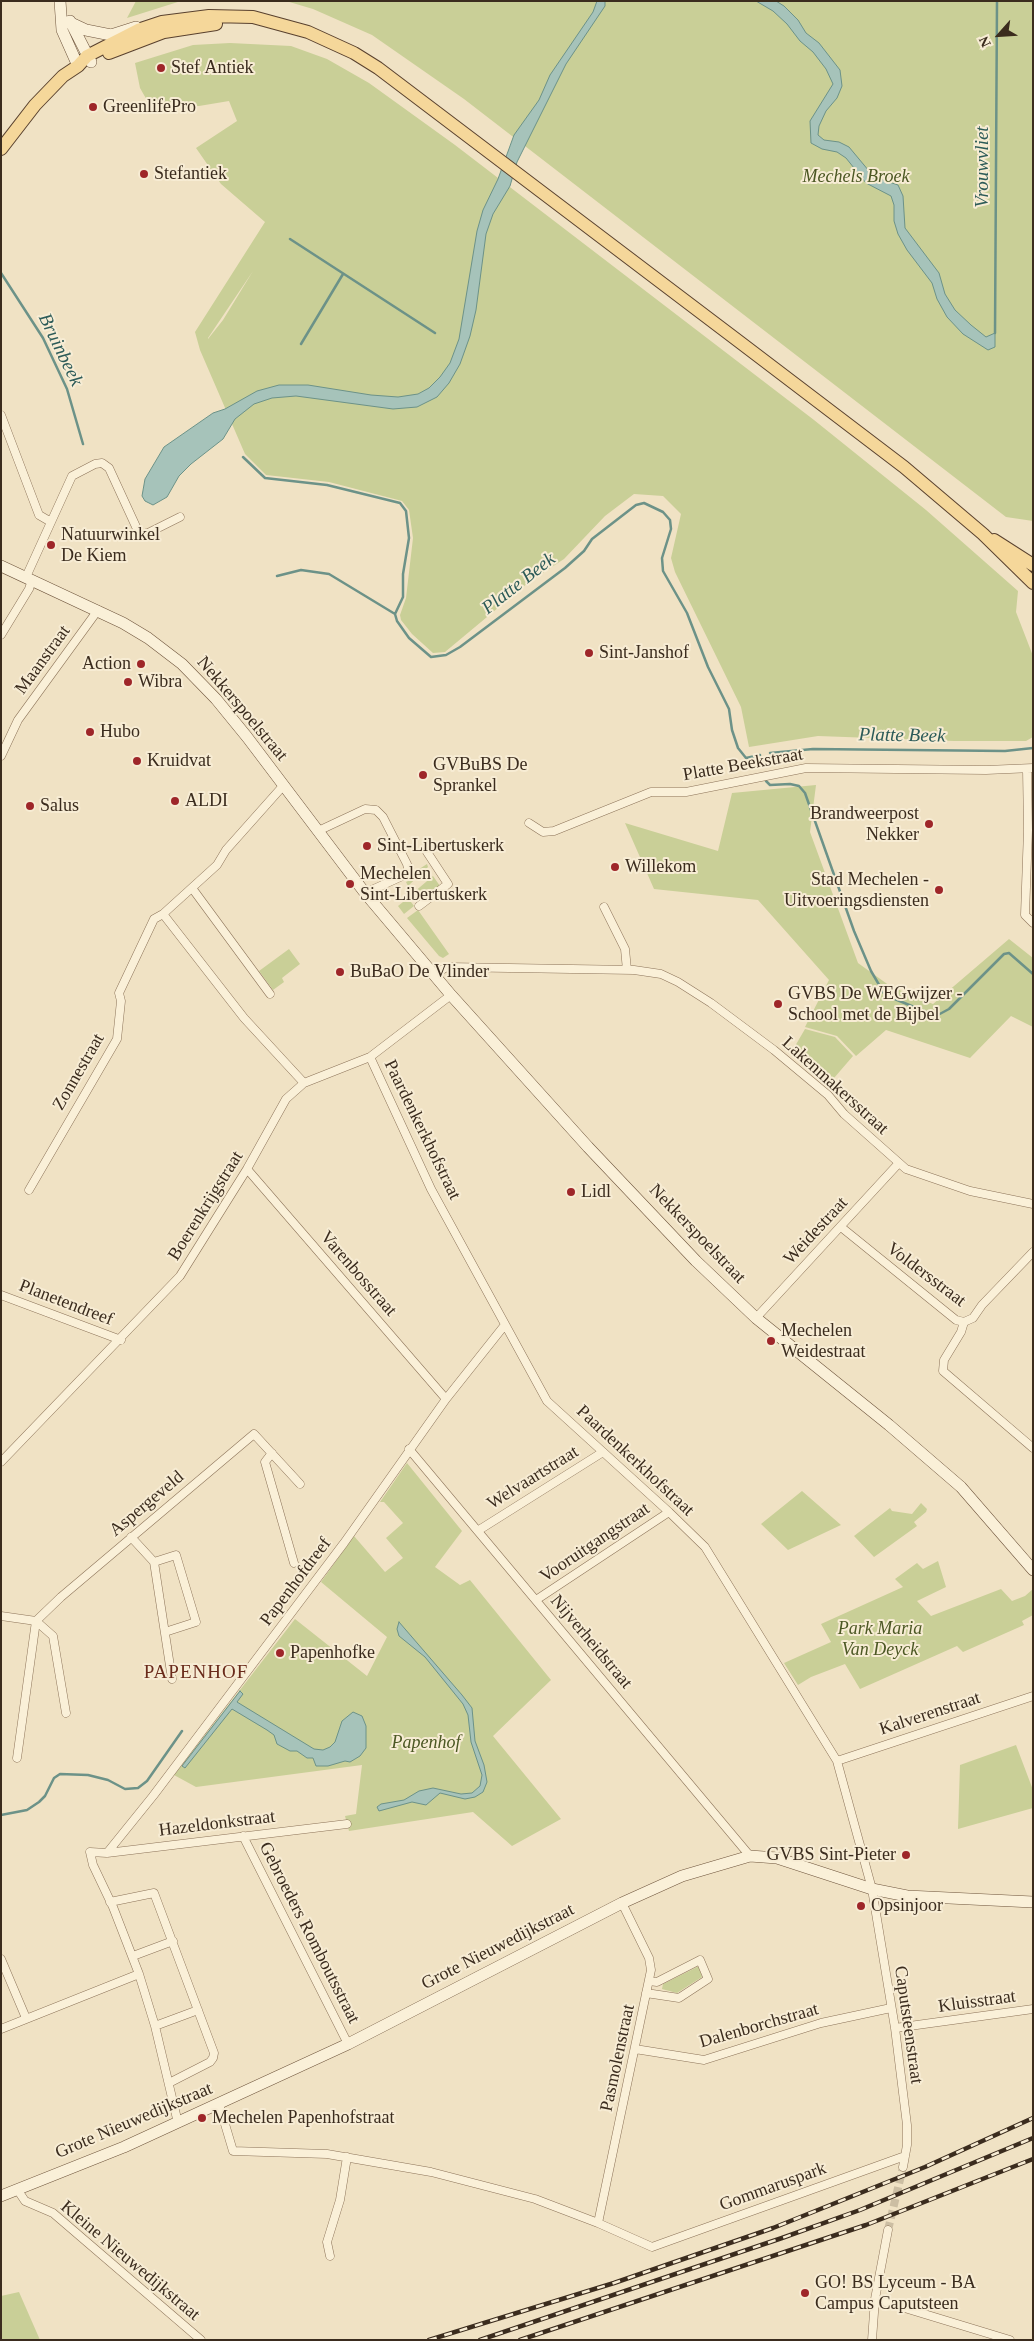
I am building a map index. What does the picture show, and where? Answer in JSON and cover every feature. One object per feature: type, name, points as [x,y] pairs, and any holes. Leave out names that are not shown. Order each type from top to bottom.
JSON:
[{"type":"main road","points":[[60,1],[89,59]]},
{"type":"main road","points":[[60,1],[62,30],[78,66]]},
{"type":"main road","points":[[71,23],[86,30],[111,36],[130,28],[162,22],[209,16],[254,17],[308,32],[341,47],[378,68],[904,467],[983,534],[1033,583]]},
{"type":"main road","points":[[1,150],[35,105],[63,76],[120,38],[162,22]]},
{"type":"main road","points":[[89,59],[164,32],[208,25],[281,29],[341,47]]},
{"type":"main road","points":[[983,534],[1033,565]]},
{"type":"main road","name":"Nekkerspoelstraat","points":[[1,566],[98,610],[148,638],[182,664],[216,699],[365,893],[451,995],[588,1147],[696,1261],[756,1318],[890,1424],[961,1487],[1031,1562]]},
{"type":"main road","name":"Grote Nieuwedijkstraat","points":[[1,2196],[178,2123],[348,2044],[622,1903],[682,1876],[750,1856],[778,1858],[872,1889],[907,1896],[1033,1902]]},
{"type":"street","points":[[1,415],[39,515],[52,522]]},
{"type":"street","points":[[1,635],[29,590],[29,579],[72,476],[102,463],[109,468],[132,521],[138,531],[143,534],[180,517]]},
{"type":"street","name":"Maanstraat","points":[[1,756],[18,720],[98,610]]},
{"type":"street","name":"Platte Beekstraat","points":[[529,824],[544,832],[554,831],[651,792],[686,792],[806,768],[1030,768]]},
{"type":"street","points":[[1030,768],[1027,903],[1025,915],[1033,923]]},
{"type":"street","name":"Zonnestraat","points":[[29,1190],[118,1038],[121,1002],[119,993],[154,919],[164,914],[217,865],[226,850],[283,786]]},
{"type":"street","points":[[318,831],[366,809],[376,810],[383,817],[407,864],[409,873],[365,893]]},
{"type":"street","points":[[419,906],[448,884],[427,852]]},
{"type":"street","points":[[192,888],[270,994]]},
{"type":"street","points":[[604,907],[625,949],[626,970]]},
{"type":"street","points":[[164,914],[244,1018],[304,1083]]},
{"type":"street","name":"Lakenmakersstraat","points":[[434,974],[447,967],[626,970],[661,974],[678,982],[711,1003],[774,1050],[828,1096],[844,1114],[898,1164],[906,1169],[970,1191],[1033,1204]]},
{"type":"street","name":"Boerenkrijgstraat","points":[[1,1462],[121,1340],[180,1276],[248,1169],[286,1099],[304,1083],[370,1057],[451,995]]},
{"type":"street","name":"Paardenkerkhofstraat","points":[[370,1057],[431,1189],[483,1281],[504,1326],[547,1401],[705,1547],[837,1761],[872,1889]]},
{"type":"street","name":"Weidestraat","points":[[756,1318],[898,1164]]},
{"type":"street","name":"Varenbosstraat","points":[[248,1169],[446,1399]]},
{"type":"street","name":"Voldersstraat","points":[[841,1227],[956,1320],[964,1322],[973,1318],[982,1305],[1033,1252]]},
{"type":"street","name":"Planetendreef","points":[[1,1295],[121,1340]]},
{"type":"street","points":[[964,1322],[961,1332],[944,1360],[943,1371],[1033,1448]]},
{"type":"street","name":"Papenhofdreef","points":[[107,1853],[344,1543],[409,1449],[504,1326]]},
{"type":"street","name":"Aspergeveld","points":[[36,1621],[60,1597],[254,1434],[300,1484]]},
{"type":"street","name":"Nijverheidstraat","points":[[409,1449],[479,1530],[750,1856]]},
{"type":"street","name":"Welvaartstraat","points":[[479,1530],[603,1452]]},
{"type":"street","points":[[272,1453],[265,1462],[294,1563]]},
{"type":"street","name":"Vooruitgangstraat","points":[[536,1600],[669,1512]]},
{"type":"street","points":[[131,1538],[154,1562],[172,1679]]},
{"type":"street","points":[[154,1562],[176,1555],[196,1622],[165,1632]]},
{"type":"street","points":[[1,1616],[36,1621],[53,1636],[66,1713]]},
{"type":"street","points":[[17,1758],[36,1621]]},
{"type":"street","name":"Kalverenstraat","points":[[837,1761],[1033,1696]]},
{"type":"street","name":"Hazeldonkstraat","points":[[110,1902],[93,1866],[90,1852],[107,1853],[347,1824]]},
{"type":"street","name":"Gebroeders Romboutsstraat","points":[[243,1836],[348,2044]]},
{"type":"street","name":"Caputsteenstraat","points":[[872,1889],[895,2028],[907,2125],[903,2167]]},
{"type":"street","points":[[169,2083],[214,2058],[154,1893],[110,1902],[139,1974],[155,2026],[178,2123]]},
{"type":"street","name":"Pasmolenstraat","points":[[598,2223],[651,1970],[648,1958],[622,1903]]},
{"type":"street","points":[[133,1956],[173,1941]]},
{"type":"street","points":[[1,1959],[26,2018]]},
{"type":"street","points":[[646,1993],[679,1998],[708,1979],[700,1960],[657,1982],[649,1981]]},
{"type":"street","points":[[1,2029],[139,1974]]},
{"type":"street","name":"Dalenborchstraat","points":[[635,2049],[704,2060],[821,2023],[891,2008]]},
{"type":"street","name":"Kluisstraat","points":[[895,2028],[1033,2009]]},
{"type":"street","points":[[155,2026],[198,2010]]},
{"type":"street","points":[[219,2104],[233,2151],[347,2157],[440,2174],[535,2200],[598,2223]]},
{"type":"street","name":"Gommaruspark","points":[[598,2223],[652,2247],[905,2156]]},
{"type":"street","points":[[330,2256],[327,2242],[340,2200],[347,2157]]},
{"type":"street","name":"Kleine Nieuwedijkstraat","points":[[17,2189],[24,2201],[53,2212],[201,2340]]},
{"type":"street","points":[[872,2340],[875,2299],[888,2230]]},
{"type":"street","points":[[875,2299],[1010,2340]]},
{"type":"green space","points":[[136,1],[181,1],[127,18]]},
{"type":"green space","name":"Mechels Broek","points":[[286,1],[1033,1],[1033,521],[1006,517],[464,99],[372,35],[313,9]]},
{"type":"green space","points":[[230,43],[291,46],[327,59],[369,83],[455,145],[814,420],[926,510],[1018,591],[1016,612],[1033,656],[1033,737],[1026,741],[954,741],[818,736],[749,747],[741,707],[675,572],[671,558],[681,514],[663,496],[634,494],[605,516],[564,559],[529,582],[445,652],[433,653],[412,634],[401,620],[400,615],[406,598],[413,538],[409,510],[402,501],[329,482],[266,475],[245,454],[200,350],[195,332],[265,222],[221,184],[196,148],[237,121],[229,101],[199,106],[160,106],[148,102],[140,88],[135,63],[193,45]],"holes":[[[253,271],[223,320],[208,339]]]},
{"type":"green space","points":[[816,785],[810,832],[858,963],[890,986],[933,1004],[1009,939],[1033,958],[1033,1027],[1011,1016],[970,1058],[886,1030],[856,1056],[837,1036],[805,1027],[829,980],[758,900],[654,889],[625,823],[718,851],[732,793]]},
{"type":"green space","points":[[427,864],[428,867],[408,886],[406,882],[414,878],[413,873]]},
{"type":"green space","points":[[433,876],[440,886],[419,903],[413,893]]},
{"type":"green space","points":[[408,898],[414,906],[404,914],[398,906]]},
{"type":"green space","points":[[418,910],[449,954],[443,958],[439,956],[407,918]]},
{"type":"green space","points":[[289,949],[300,964],[282,978],[284,982],[273,990],[259,971]]},
{"type":"green space","points":[[805,1029],[835,1037],[853,1056],[828,1085],[812,1067],[791,1053]]},
{"type":"green space","name":"Papenhof","points":[[407,1463],[462,1531],[435,1567],[460,1585],[470,1580],[551,1680],[493,1736],[561,1819],[512,1846],[473,1812],[349,1831],[345,1816],[356,1814],[362,1765],[196,1787],[174,1775],[295,1619],[367,1676],[387,1637],[321,1582],[354,1536],[385,1572],[403,1558],[386,1538],[403,1523],[384,1502],[380,1502]]},
{"type":"green space","points":[[802,1491],[841,1525],[788,1550],[761,1524]]},
{"type":"green space","points":[[921,1503],[927,1509],[914,1522],[917,1526],[874,1557],[854,1536],[890,1508],[892,1511],[912,1514]]},
{"type":"green space","name":"Park Maria Van Deyck","points":[[938,1561],[946,1587],[917,1601],[931,1616],[1001,1589],[1012,1601],[1025,1596],[1033,1589],[1033,1615],[1022,1621],[1024,1625],[963,1652],[957,1646],[860,1689],[845,1664],[811,1677],[798,1685],[784,1663],[831,1642],[821,1624],[903,1587],[895,1579],[917,1563],[923,1569]]},
{"type":"green space","points":[[1016,1745],[1033,1790],[1033,1808],[958,1829],[960,1765]]},
{"type":"green space","points":[[699,1966],[702,1977],[677,1993],[662,1989],[663,1984]]},
{"type":"green space","points":[[19,2292],[40,2340],[1,2340],[1,2296]]},
{"type":"water","points":[[597,1],[605,1],[605,6],[566,64],[517,162],[510,186],[493,214],[486,234],[476,310],[470,336],[460,364],[449,383],[437,397],[417,407],[393,409],[296,396],[272,398],[254,404],[235,419],[223,439],[179,476],[167,497],[153,505],[145,501],[142,496],[145,479],[164,447],[213,413],[225,409],[257,391],[279,385],[308,385],[371,395],[398,397],[418,394],[429,388],[440,377],[450,363],[459,339],[477,231],[483,210],[498,179],[514,135],[539,100],[550,75],[593,12]]},
{"type":"water","points":[[756,1],[776,1],[784,6],[798,20],[806,33],[819,43],[840,70],[842,86],[837,98],[826,111],[819,126],[818,135],[824,140],[839,142],[849,147],[874,177],[898,185],[903,196],[905,228],[939,273],[945,294],[955,310],[986,337],[995,333],[995,347],[988,350],[963,334],[947,317],[937,299],[932,283],[907,250],[898,234],[894,221],[894,205],[891,196],[866,183],[846,158],[837,152],[822,149],[811,143],[810,121],[833,84],[826,69],[813,52],[800,41],[787,24],[773,11]]},
{"type":"water","points":[[399,1622],[472,1708],[475,1741],[484,1765],[487,1782],[483,1792],[475,1797],[465,1799],[440,1793],[426,1805],[412,1802],[379,1811],[377,1807],[381,1804],[404,1800],[419,1791],[433,1788],[461,1794],[472,1793],[480,1786],[482,1775],[471,1742],[468,1715],[463,1704],[425,1657],[399,1636],[397,1629]]},
{"type":"water","points":[[240,1691],[243,1694],[237,1702],[314,1749],[323,1750],[330,1747],[335,1742],[342,1721],[353,1712],[362,1716],[366,1726],[366,1748],[360,1756],[350,1762],[345,1761],[328,1766],[316,1766],[313,1758],[307,1758],[297,1751],[290,1751],[277,1744],[274,1735],[232,1709],[185,1768],[182,1766]]},
{"type":"waterway","name":"Vrouwvliet","points":[[995,333],[997,1]]},
{"type":"waterway","points":[[290,239],[435,333]]},
{"type":"waterway","name":"Bruinbeek","points":[[1,273],[43,338],[67,389],[83,444]]},
{"type":"waterway","points":[[301,344],[343,274]]},
{"type":"waterway","name":"Platte Beek","points":[[243,457],[265,478],[327,485],[400,503],[406,511],[409,538],[403,574],[403,597],[395,614],[397,621],[409,638],[431,657],[446,655],[460,647],[565,568],[584,551],[592,539],[636,505],[644,503],[663,512],[670,520],[671,529],[662,558],[663,571],[687,613],[708,667],[729,709],[732,730],[738,748],[746,758],[760,755]]},
{"type":"waterway","points":[[277,576],[301,570],[329,574],[395,614]]},
{"type":"waterway","name":"Platte Beek","points":[[770,753],[813,749],[1005,751],[1033,748]]},
{"type":"waterway","points":[[766,781],[770,785],[790,784],[799,786],[805,793],[854,931],[871,971],[885,995],[936,1016],[949,1009],[1004,954],[1009,953],[1033,974]]},
{"type":"waterway","points":[[1,1815],[27,1810],[39,1802],[45,1796],[54,1778],[60,1774],[88,1775],[108,1780],[125,1789],[138,1788],[147,1781],[182,1731]]},
{"type":"tunnel","points":[[888,2230],[903,2167]]},
{"type":"railway","points":[[429,2340],[614,2283],[773,2228],[925,2167],[1033,2118]]},
{"type":"railway","points":[[480,2340],[860,2210],[1033,2138]]},
{"type":"railway","points":[[520,2340],[866,2225],[1033,2159]]},
{"type":"place","name":"Stef Antiek","points":[[161,68]]},
{"type":"place","name":"GreenlifePro","points":[[93,107]]},
{"type":"place","name":"Stefantiek","points":[[144,174]]},
{"type":"place","name":"Natuurwinkel De Kiem","points":[[51,545]]},
{"type":"place","name":"Sint-Janshof","points":[[589,653]]},
{"type":"place","name":"Action","points":[[141,664]]},
{"type":"place","name":"Wibra","points":[[128,682]]},
{"type":"place","name":"Hubo","points":[[90,732]]},
{"type":"place","name":"Kruidvat","points":[[137,761]]},
{"type":"place","name":"GVBuBS De Sprankel","points":[[423,775]]},
{"type":"place","name":"ALDI","points":[[175,801]]},
{"type":"place","name":"Salus","points":[[30,806]]},
{"type":"place","name":"Brandweerpost Nekker","points":[[929,824]]},
{"type":"place","name":"Sint-Libertuskerk","points":[[367,846]]},
{"type":"place","name":"Willekom","points":[[615,867]]},
{"type":"place","name":"Mechelen Sint-Libertuskerk","points":[[350,884]]},
{"type":"place","name":"Stad Mechelen - Uitvoeringsdiensten","points":[[939,890]]},
{"type":"place","name":"BuBaO De Vlinder","points":[[340,972]]},
{"type":"place","name":"GVBS De WEGwijzer - School met de Bijbel","points":[[778,1004]]},
{"type":"place","name":"Lidl","points":[[571,1192]]},
{"type":"place","name":"Mechelen Weidestraat","points":[[771,1341]]},
{"type":"place","name":"Papenhofke","points":[[280,1653]]},
{"type":"place","name":"GVBS Sint-Pieter","points":[[906,1855]]},
{"type":"place","name":"Opsinjoor","points":[[861,1906]]},
{"type":"place","name":"Mechelen Papenhofstraat","points":[[202,2118]]},
{"type":"place","name":"GO! BS Lyceum - BA Campus Caputsteen","points":[[805,2293]]},
{"type":"district","name":"PAPENHOF","points":[[196,1673]]}]
